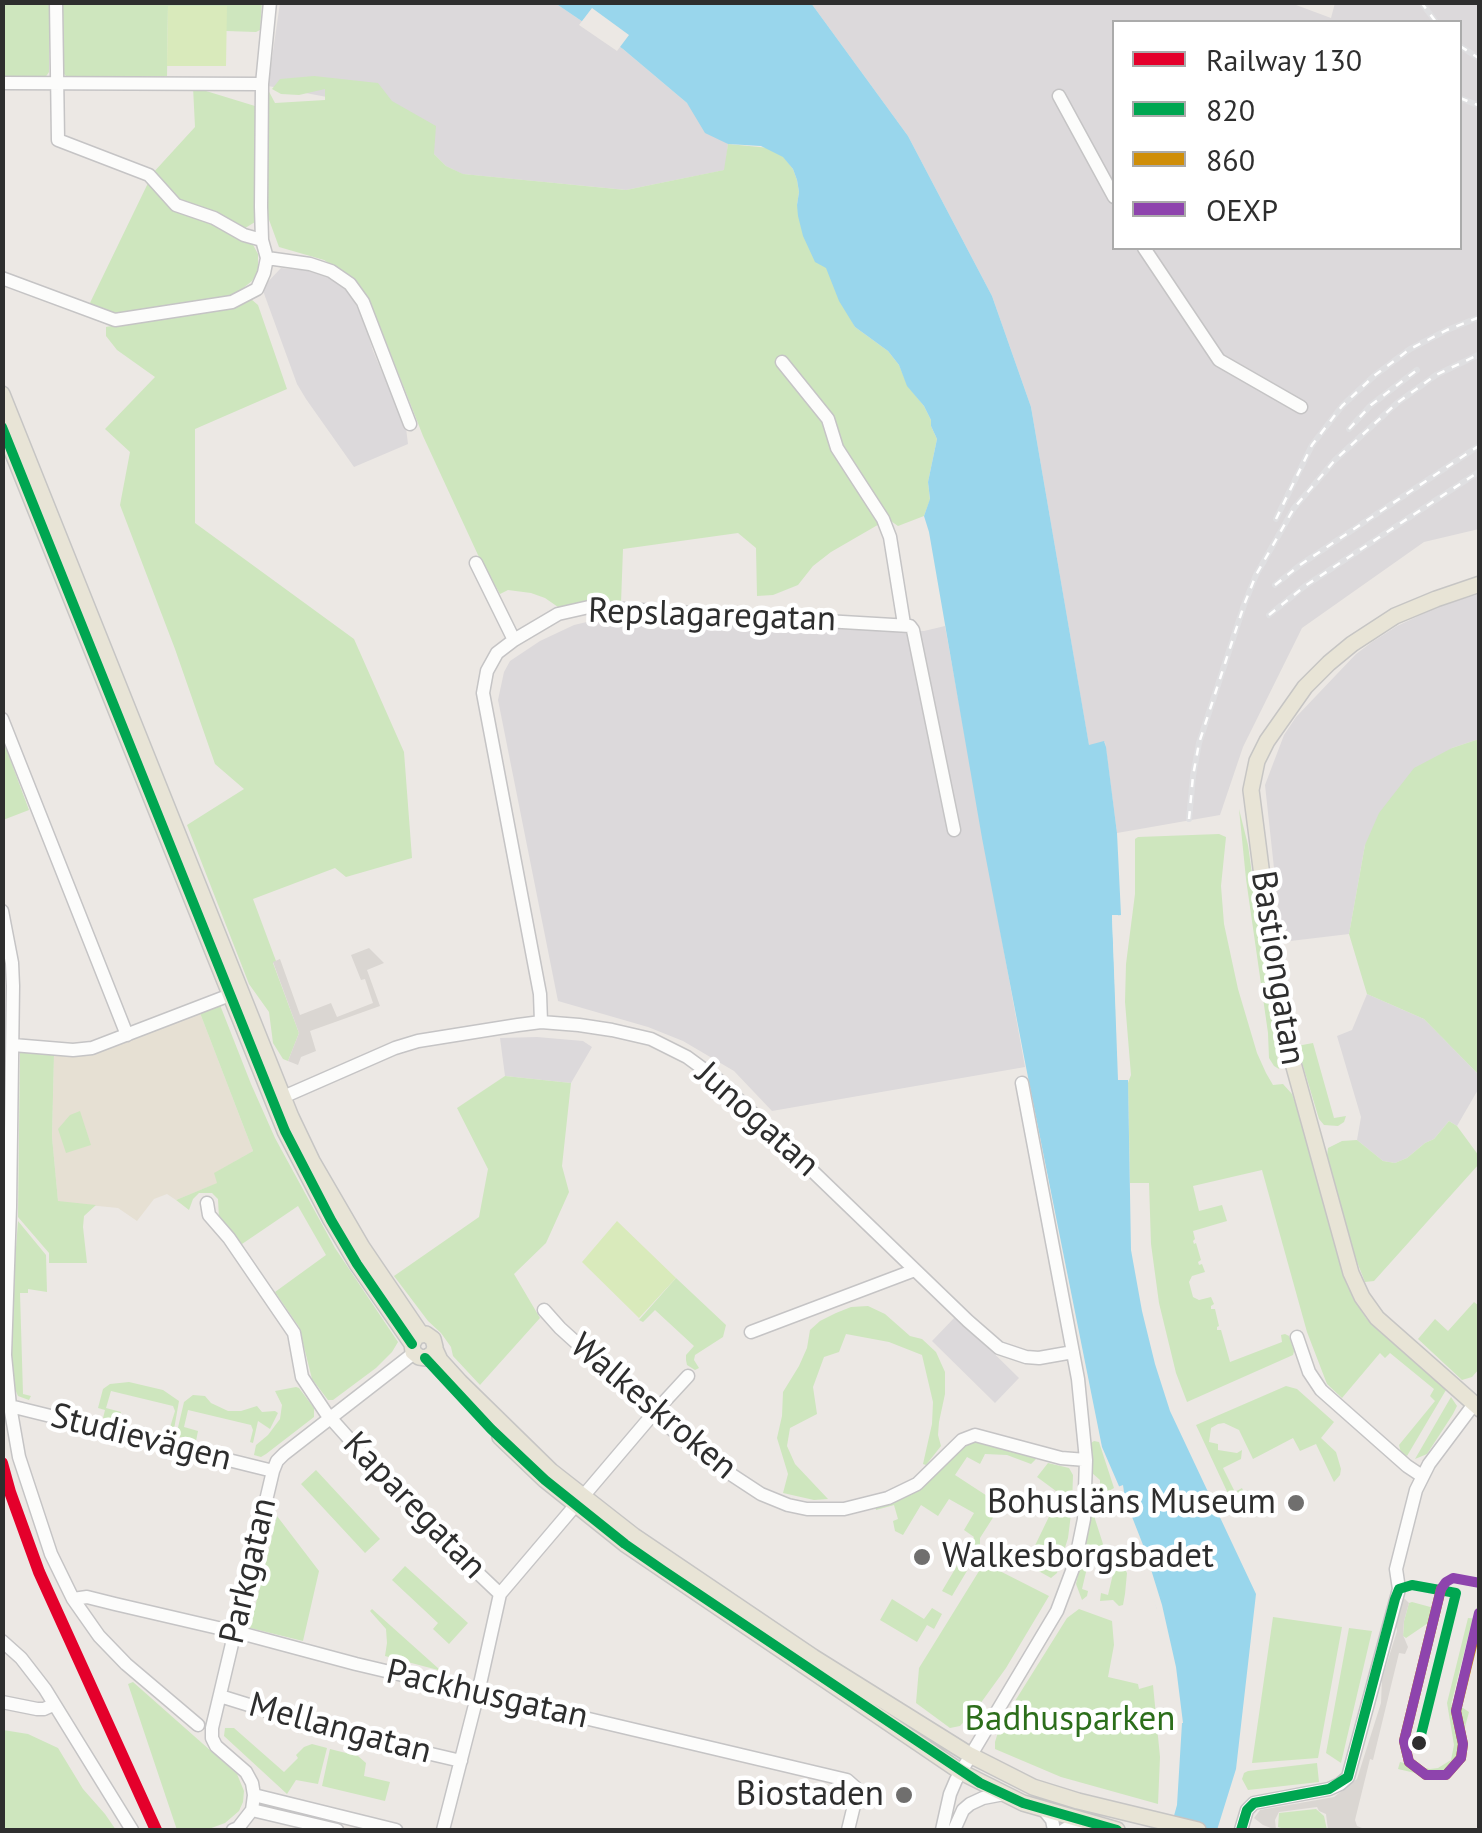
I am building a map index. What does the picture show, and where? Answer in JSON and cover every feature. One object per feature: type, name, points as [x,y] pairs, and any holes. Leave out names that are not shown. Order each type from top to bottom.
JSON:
[{"type":"main road","points":[[2,394],[306,1176],[357,1264],[421,1348],[491,1429],[625,1544],[961,1772],[1044,1810],[1117,1830]]},
{"type":"main road","points":[[2,426],[230,995],[278,1099]]},
{"type":"main road","name":"Bastiongatan","points":[[1477,1407],[1378,1318],[1351,1273],[1280,1016],[1251,790],[1257,761],[1272,732],[1305,687],[1330,663],[1395,616],[1480,584]]},
{"type":"main road","points":[[579,1501],[791,1643],[970,1755],[1032,1787],[1198,1830]]},
{"type":"street","points":[[56,2],[58,140],[149,176],[176,206],[262,240]]},
{"type":"street","points":[[2,278],[115,320],[232,302],[257,289],[268,258],[262,240],[262,84],[270,2]]},
{"type":"street","points":[[2,83],[262,84]]},
{"type":"street","points":[[1059,96],[1112,192]]},
{"type":"street","points":[[1145,250],[1219,360],[1301,407]]},
{"type":"street","points":[[268,258],[310,264],[331,271],[350,284],[362,302],[410,424]]},
{"type":"street","points":[[782,362],[828,418],[837,448],[883,518],[890,537],[904,624],[912,630],[954,830]]},
{"type":"street","points":[[476,563],[514,640]]},
{"type":"street","name":"Repslagaregatan","points":[[542,1022],[484,699],[485,679],[498,653],[558,614],[589,608],[904,624]]},
{"type":"street","points":[[2,719],[127,1035]]},
{"type":"street","points":[[2,910],[12,963],[13,1045],[4,1332],[10,1406],[24,1473],[51,1554],[73,1599],[99,1636],[126,1664],[198,1725]]},
{"type":"street","points":[[13,1045],[92,1048],[230,995]]},
{"type":"street","name":"Junogatan","points":[[278,1099],[372,1056],[418,1041],[542,1022],[638,1036],[687,1057],[717,1079],[999,1348],[1026,1358],[1073,1352]]},
{"type":"street","points":[[942,1830],[950,1794],[961,1772],[1041,1640],[1066,1590],[1082,1534],[1086,1460],[1082,1405],[1022,1082]]},
{"type":"street","name":"Kaparegatan","points":[[207,1203],[209,1215],[291,1328],[302,1377],[330,1417],[419,1517],[500,1594]]},
{"type":"street","points":[[752,1332],[914,1270]]},
{"type":"street","name":"Walkeskroken","points":[[544,1310],[697,1452],[730,1475],[788,1505],[807,1509],[853,1508],[888,1498],[924,1478],[962,1440],[975,1435],[1054,1456],[1086,1460]]},
{"type":"street","points":[[1297,1337],[1321,1390],[1422,1476]]},
{"type":"street","name":"Parkgatan","points":[[253,1802],[252,1783],[246,1772],[216,1746],[212,1728],[273,1470],[284,1454],[421,1348]]},
{"type":"street","points":[[443,1830],[500,1594],[688,1376]]},
{"type":"street","name":"Studievägen","points":[[10,1406],[273,1470]]},
{"type":"street","points":[[1241,1830],[1244,1816],[1254,1803],[1329,1788],[1348,1777],[1399,1589],[1396,1569],[1422,1476],[1477,1407]]},
{"type":"street","name":"Packhusgatan","points":[[73,1599],[87,1598],[236,1632],[847,1780],[856,1788],[848,1830]]},
{"type":"street","points":[[2,1641],[34,1674],[132,1830]]},
{"type":"street","name":"Mellangatan","points":[[220,1696],[281,1719],[461,1761]]},
{"type":"street","points":[[2,1702],[37,1709],[54,1704]]},
{"type":"street","points":[[954,1830],[970,1804],[1004,1794]]},
{"type":"street","points":[[233,1830],[253,1802]]},
{"type":"street","points":[[253,1802],[337,1830]]},
{"type":"street","points":[[253,1802],[396,1830]]},
{"type":"street","points":[[1044,1810],[1054,1830]]},
{"type":"street","points":[[1064,1830],[1074,1824],[1090,1824]]},
{"type":"shaded area","points":[[1288,2],[1331,18],[1335,3],[1479,3],[1479,529],[1424,542],[1302,628],[1243,747],[1220,815],[1117,833],[1105,742],[1089,746],[1031,407],[992,296],[908,136],[811,3]]},
{"type":"shaded area","points":[[280,3],[555,3],[623,49],[687,103],[728,144],[725,170],[626,190],[462,174],[434,154],[327,97],[268,86]]},
{"type":"shaded area","points":[[281,268],[321,272],[337,281],[352,297],[406,428],[408,444],[354,467],[297,384],[262,288]]},
{"type":"shaded area","points":[[1479,594],[1479,739],[1452,748],[1365,845],[1349,934],[1282,942],[1265,785],[1284,735],[1296,717],[1372,642],[1444,604]]},
{"type":"shaded area","points":[[591,621],[924,631],[945,626],[1025,1067],[772,1111],[734,1071],[683,1041],[558,1001],[498,700],[510,661],[540,641]]},
{"type":"shaded area","points":[[369,948],[384,963],[367,970],[380,1006],[310,1031],[316,1051],[301,1057],[298,1065],[288,1061],[299,1033],[273,962],[280,959],[300,1015],[331,1003],[337,1017],[373,1003],[351,955]]},
{"type":"shaded area","points":[[1367,994],[1424,1019],[1479,1075],[1479,1088],[1457,1126],[1449,1121],[1434,1139],[1395,1163],[1383,1161],[1357,1140],[1361,1117],[1337,1036],[1352,1030]]},
{"type":"shaded area","points":[[200,1013],[253,1151],[215,1173],[218,1183],[176,1200],[167,1194],[154,1199],[137,1221],[118,1208],[58,1202],[52,1137],[54,1054],[108,1049]]},
{"type":"shaded area","points":[[500,1038],[583,1041],[592,1047],[571,1083],[505,1076]]},
{"type":"shaded area","points":[[956,1316],[1019,1378],[995,1403],[932,1341]]},
{"type":"shaded area","points":[[1403,1597],[1409,1603],[1403,1635],[1408,1647],[1405,1654],[1399,1653],[1355,1820],[1357,1826],[1367,1830],[1328,1830],[1326,1814],[1317,1807],[1279,1812],[1276,1830],[1263,1825],[1254,1818],[1260,1810],[1334,1797],[1357,1779],[1381,1703],[1382,1679],[1397,1631],[1394,1618]]},
{"type":"green space","points":[[262,2],[260,30],[256,32],[226,31],[226,7],[168,6],[167,76],[68,78],[60,70],[60,3]]},
{"type":"green space","points":[[2,3],[49,3],[49,72],[45,78],[3,78]]},
{"type":"green space","points":[[168,6],[227,6],[226,66],[167,66]]},
{"type":"green space","points":[[314,76],[378,83],[392,101],[436,126],[434,154],[446,166],[463,174],[626,190],[724,170],[728,144],[770,148],[783,156],[797,180],[797,205],[855,327],[888,351],[931,420],[937,439],[928,482],[930,500],[924,516],[898,526],[888,519],[831,552],[798,585],[773,595],[757,596],[756,548],[738,533],[623,549],[621,603],[585,601],[558,607],[531,593],[508,590],[500,594],[423,436],[373,309],[360,288],[341,271],[324,260],[279,247],[268,217],[266,86],[275,103],[325,100],[325,89],[299,95],[272,89],[280,79]]},
{"type":"green space","points":[[193,87],[255,106],[255,222],[242,230],[180,204],[152,174],[195,127]]},
{"type":"green space","points":[[149,181],[252,243],[258,254],[258,271],[252,281],[232,297],[116,316],[88,307]]},
{"type":"green space","points":[[251,299],[258,305],[287,389],[195,429],[195,523],[354,639],[404,752],[412,858],[346,877],[335,868],[253,899],[299,1033],[288,1061],[273,1043],[269,1012],[249,984],[187,825],[244,789],[215,764],[120,505],[130,452],[105,429],[155,377],[117,350],[106,336],[106,327]]},
{"type":"green space","points":[[1480,739],[1479,1075],[1424,1019],[1367,994],[1349,934],[1365,845],[1379,813],[1414,768],[1452,748]]},
{"type":"green space","points":[[3,740],[29,810],[2,820]]},
{"type":"green space","points":[[1239,809],[1248,845],[1279,1069],[1269,1058]]},
{"type":"green space","points":[[1219,834],[1226,837],[1221,886],[1224,924],[1238,989],[1266,1073],[1273,1085],[1283,1084],[1292,1094],[1345,1280],[1366,1318],[1446,1390],[1407,1456],[1401,1453],[1399,1445],[1435,1401],[1430,1396],[1434,1389],[1390,1353],[1385,1358],[1380,1353],[1342,1398],[1327,1384],[1307,1332],[1262,1170],[1193,1186],[1199,1211],[1222,1205],[1227,1221],[1193,1231],[1201,1260],[1198,1262],[1205,1272],[1192,1276],[1189,1282],[1193,1297],[1211,1297],[1217,1330],[1221,1330],[1230,1362],[1282,1342],[1281,1335],[1285,1334],[1289,1336],[1293,1355],[1187,1402],[1176,1373],[1159,1303],[1151,1244],[1149,1183],[1130,1183],[1131,1075],[1125,1002],[1135,894],[1135,839]]},
{"type":"green space","points":[[220,1005],[275,1138],[335,1248],[398,1342],[376,1368],[333,1400],[328,1400],[312,1379],[299,1327],[275,1292],[326,1255],[298,1206],[242,1244],[219,1219],[218,1199],[212,1193],[199,1193],[189,1210],[176,1200],[217,1183],[214,1173],[253,1151],[200,1013]]},
{"type":"green space","points":[[1313,1043],[1334,1118],[1346,1116],[1338,1126],[1324,1125],[1319,1119],[1297,1046]]},
{"type":"green space","points":[[20,1051],[54,1054],[52,1137],[58,1201],[96,1205],[84,1216],[87,1263],[49,1263],[49,1253],[18,1217]]},
{"type":"green space","points":[[505,1076],[571,1083],[562,1166],[569,1192],[546,1243],[514,1274],[540,1318],[480,1385],[453,1356],[441,1333],[394,1276],[479,1217],[488,1169],[457,1108]]},
{"type":"green space","points":[[80,1111],[91,1145],[66,1153],[58,1129],[70,1115]]},
{"type":"green space","points":[[1449,1121],[1479,1156],[1479,1164],[1374,1281],[1365,1282],[1353,1252],[1328,1148],[1342,1141],[1357,1140],[1383,1161],[1395,1163],[1434,1139]]},
{"type":"green space","points":[[18,1221],[46,1255],[47,1292],[28,1289],[28,1293],[20,1293],[23,1394],[31,1396],[29,1400],[18,1396],[12,1382],[12,1300]]},
{"type":"green space","points":[[617,1221],[676,1278],[639,1318],[582,1262]]},
{"type":"green space","points":[[676,1278],[726,1325],[723,1337],[695,1355],[699,1368],[695,1370],[686,1360],[694,1346],[655,1310],[643,1322],[639,1320]]},
{"type":"green space","points":[[1474,1302],[1479,1306],[1479,1369],[1462,1380],[1418,1339],[1435,1319],[1448,1331]]},
{"type":"green space","points":[[868,1306],[936,1352],[945,1372],[938,1435],[941,1446],[923,1464],[933,1402],[922,1355],[889,1342],[846,1334],[839,1352],[824,1357],[813,1387],[817,1414],[790,1428],[787,1446],[795,1464],[828,1499],[783,1493],[788,1474],[777,1438],[783,1392],[807,1348],[810,1330],[836,1313]]},
{"type":"green space","points":[[129,1382],[163,1390],[179,1401],[173,1435],[168,1434],[173,1406],[111,1391],[106,1408],[121,1412],[118,1422],[103,1418],[105,1410],[98,1408],[103,1389],[110,1384]]},
{"type":"green space","points":[[1286,1386],[1297,1389],[1334,1422],[1321,1438],[1336,1452],[1340,1475],[1334,1482],[1316,1444],[1300,1451],[1293,1438],[1253,1459],[1239,1430],[1218,1424],[1211,1428],[1209,1442],[1218,1444],[1218,1450],[1242,1450],[1241,1459],[1223,1468],[1235,1492],[1242,1488],[1244,1493],[1231,1500],[1196,1425]]},
{"type":"green space","points":[[296,1387],[314,1408],[314,1417],[266,1454],[254,1455],[256,1445],[280,1419],[282,1405],[275,1391]]},
{"type":"green space","points":[[193,1395],[205,1396],[228,1411],[257,1406],[262,1412],[278,1413],[270,1429],[258,1421],[253,1443],[251,1425],[188,1410],[184,1427],[198,1431],[196,1441],[176,1436],[184,1402]]},
{"type":"green space","points":[[1451,1397],[1457,1406],[1453,1414],[1427,1454],[1415,1459]]},
{"type":"green space","points":[[968,1441],[1038,1457],[1031,1464],[1007,1455],[985,1454],[980,1464],[967,1457],[955,1475],[1001,1505],[952,1596],[942,1591],[974,1537],[964,1530],[974,1513],[949,1499],[938,1516],[921,1505],[903,1535],[895,1531],[893,1521],[898,1519],[894,1505],[876,1510],[875,1505],[887,1502]]},
{"type":"green space","points":[[1094,1441],[1099,1442],[1114,1488],[1107,1492],[1109,1505],[1100,1506],[1100,1480],[1092,1473]]},
{"type":"green space","points":[[1048,1463],[1069,1468],[1073,1475],[1068,1538],[1057,1573],[1051,1578],[1026,1564],[1060,1494],[1037,1477]]},
{"type":"green space","points":[[316,1470],[380,1539],[365,1553],[301,1484]]},
{"type":"green space","points":[[1092,1481],[1095,1519],[1103,1544],[1101,1552],[1091,1551],[1082,1589],[1088,1591],[1082,1600],[1076,1584],[1092,1514]]},
{"type":"green space","points":[[277,1516],[319,1571],[303,1641],[250,1628]]},
{"type":"green space","points":[[1110,1552],[1117,1553],[1127,1573],[1123,1605],[1119,1606],[1113,1600],[1100,1601],[1101,1593],[1108,1595],[1117,1557]]},
{"type":"green space","points":[[984,1563],[1049,1596],[980,1704],[960,1726],[950,1728],[916,1703],[919,1668]]},
{"type":"green space","points":[[405,1566],[468,1623],[449,1644],[433,1629],[438,1623],[392,1580]]},
{"type":"green space","points":[[892,1599],[924,1619],[932,1608],[942,1614],[934,1629],[927,1625],[917,1642],[880,1620]]},
{"type":"green space","points":[[1412,1602],[1437,1612],[1431,1621],[1406,1638],[1404,1621]]},
{"type":"green space","points":[[372,1609],[439,1669],[385,1656],[386,1629]]},
{"type":"green space","name":"Badhusparken","points":[[1079,1609],[1112,1621],[1114,1645],[1108,1677],[1138,1684],[1139,1689],[1153,1685],[1160,1757],[1158,1804],[1061,1777],[995,1749],[1000,1726],[1010,1709],[1067,1618]]},
{"type":"green space","points":[[1273,1617],[1342,1627],[1318,1758],[1252,1763]]},
{"type":"green space","points":[[1468,1618],[1479,1619],[1479,1628],[1470,1629],[1451,1705],[1469,1712],[1456,1760],[1437,1775],[1398,1769],[1400,1762],[1430,1769],[1451,1760],[1454,1745],[1447,1703]]},
{"type":"green space","points":[[1349,1628],[1372,1631],[1341,1763],[1326,1753]]},
{"type":"green space","points":[[133,1682],[237,1774],[244,1791],[243,1802],[225,1823],[206,1830],[177,1830],[128,1684]]},
{"type":"green space","points":[[225,1728],[234,1728],[284,1772],[304,1747],[312,1744],[327,1748],[318,1784],[296,1780],[287,1794],[224,1736]]},
{"type":"green space","points":[[3,1730],[28,1734],[58,1748],[83,1789],[116,1830],[3,1830]]},
{"type":"green space","points":[[330,1749],[358,1756],[366,1763],[364,1776],[390,1782],[385,1801],[322,1786]]},
{"type":"green space","points":[[1317,1763],[1319,1782],[1248,1790],[1242,1779],[1248,1771]]},
{"type":"green space","points":[[1316,1809],[1324,1816],[1327,1830],[1278,1827],[1279,1813]]},
{"type":"water","points":[[555,3],[811,3],[908,136],[992,296],[1031,407],[1089,745],[1104,741],[1106,747],[1117,833],[1121,915],[1112,916],[1118,1080],[1128,1080],[1131,1250],[1142,1311],[1170,1411],[1256,1594],[1236,1769],[1217,1830],[1170,1830],[1177,1805],[1182,1723],[1174,1667],[1125,1500],[1102,1447],[1026,1067],[924,516],[930,499],[928,482],[937,439],[931,420],[907,386],[899,365],[888,351],[855,327],[826,268],[815,262],[798,216],[797,180],[783,157],[761,146],[728,144],[705,133],[687,103],[623,49]]},
{"type":"pier","points":[[592,8],[629,35],[617,51],[579,25]]},
{"type":"pier","points":[[1112,915],[1118,915],[1124,1080],[1119,1080]]},
{"type":"pier","points":[[1123,1485],[1162,1605],[1183,1723],[1177,1723],[1156,1607],[1115,1488]]},
{"type":"railway","points":[[1421,2],[1434,20]]},
{"type":"railway","points":[[1462,47],[1480,59]]},
{"type":"railway","points":[[1462,99],[1480,106]]},
{"type":"railway","points":[[1276,519],[1312,445],[1342,406],[1410,349],[1480,317]]},
{"type":"railway","points":[[1189,819],[1199,743],[1244,605],[1256,575],[1294,508],[1335,460],[1397,403],[1436,375],[1480,354]]},
{"type":"railway","points":[[1349,429],[1371,405],[1417,370]]},
{"type":"railway","points":[[1275,585],[1480,445]]},
{"type":"railway","points":[[1269,615],[1305,586],[1480,471]]},
{"type":"rail line","name":"130","points":[[2,1463],[39,1572],[156,1830]]},
{"type":"transit line","name":"820","points":[[2,427],[285,1131],[357,1264],[412,1344]]},
{"type":"transit line","name":"820","points":[[425,1358],[545,1480],[664,1571],[980,1783],[1023,1803],[1117,1830]]},
{"type":"transit line","name":"OEXP","points":[[1479,1613],[1456,1711],[1463,1744],[1461,1758],[1446,1775],[1426,1775],[1409,1762],[1404,1741],[1441,1589],[1453,1578],[1480,1583]]},
{"type":"transit line","name":"820","points":[[1241,1830],[1247,1810],[1254,1803],[1329,1789],[1348,1777],[1395,1599],[1399,1589],[1412,1585],[1456,1593],[1419,1743]]},
{"type":"transit line","name":"860","points":[[1441,1589],[1404,1741],[1409,1762],[1426,1775],[1446,1775],[1461,1758],[1463,1744],[1456,1711],[1480,1613]]},
{"type":"place","name":"Bohusläns Museum","points":[[1296,1503]]},
{"type":"place","name":"Walkesborgsbadet","points":[[922,1557]]},
{"type":"place","name":"Biostaden","points":[[904,1795]]}]
